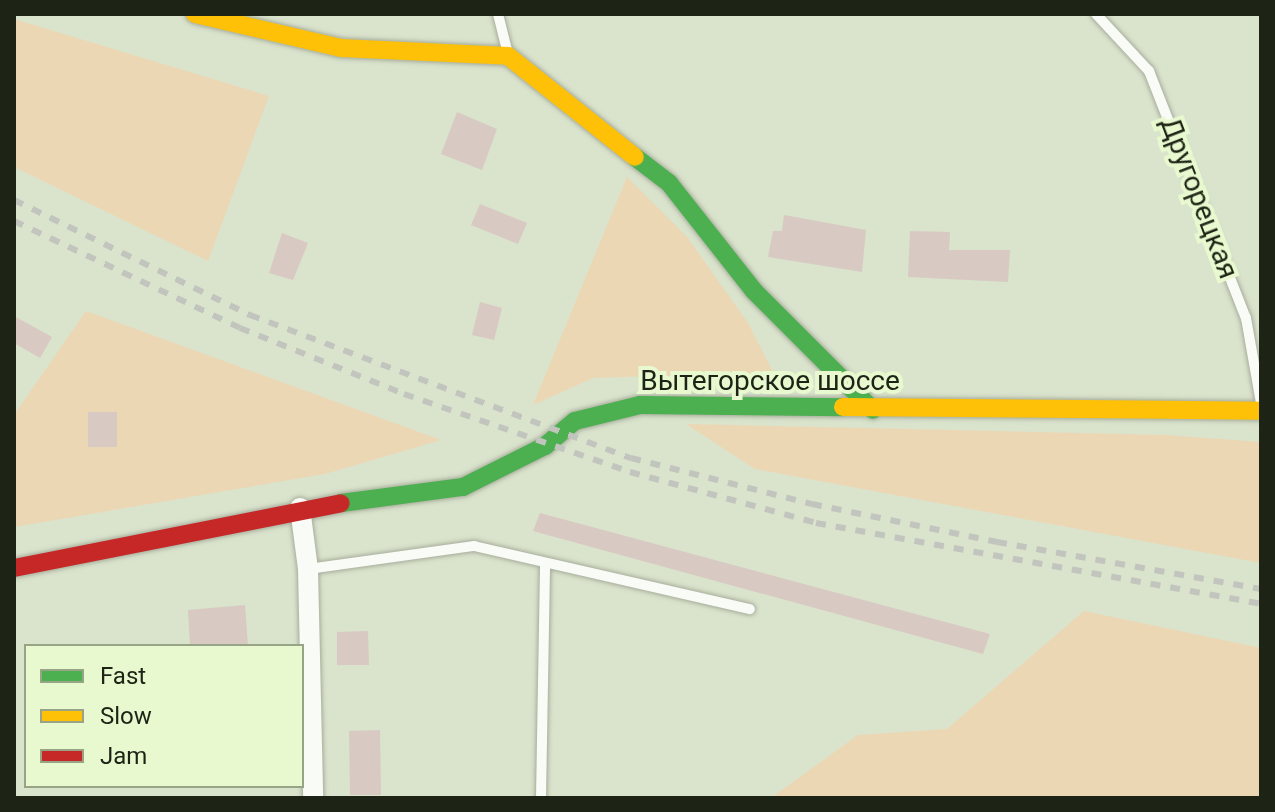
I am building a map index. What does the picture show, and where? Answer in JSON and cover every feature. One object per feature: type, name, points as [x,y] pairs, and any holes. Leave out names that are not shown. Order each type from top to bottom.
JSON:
[{"type":"main road","points":[[195,14],[341,48],[508,56],[669,183],[754,291],[873,410]]},
{"type":"main road","name":"Вытегорское шоссе","points":[[14,568],[300,508],[463,487],[545,446],[575,421],[640,405],[873,410],[1261,411]]},
{"type":"street","points":[[300,508],[308,569],[313,798]]},
{"type":"lane","points":[[498,14],[508,56]]},
{"type":"lane","name":"Другорецкая","points":[[1096,14],[1149,71],[1246,318],[1261,403]]},
{"type":"lane","points":[[308,569],[474,546],[545,565],[750,609]]},
{"type":"lane","points":[[541,798],[545,565]]},
{"type":"shaded area","points":[[14,19],[269,96],[208,261],[14,167]]},
{"type":"shaded area","points":[[627,177],[687,237],[748,323],[773,372],[593,378],[533,405]]},
{"type":"shaded area","points":[[86,311],[441,440],[325,474],[14,527],[14,415]]},
{"type":"shaded area","points":[[686,424],[1166,435],[1261,442],[1261,563],[755,469]]},
{"type":"shaded area","points":[[1084,611],[1261,648],[1261,798],[771,798],[858,735],[947,729]]},
{"type":"building","points":[[457,112],[497,129],[482,170],[441,154]]},
{"type":"building","points":[[480,204],[527,223],[518,244],[471,225]]},
{"type":"building","points":[[784,215],[866,230],[862,272],[768,257],[773,231],[782,231]]},
{"type":"building","points":[[910,231],[950,232],[949,250],[1010,250],[1008,282],[908,277]]},
{"type":"building","points":[[282,233],[308,243],[293,280],[269,273]]},
{"type":"building","points":[[480,302],[502,308],[494,340],[472,335]]},
{"type":"building","points":[[14,316],[52,337],[40,358],[14,343]]},
{"type":"building","points":[[88,412],[117,412],[117,447],[88,447]]},
{"type":"building","points":[[540,513],[990,634],[983,654],[533,531]]},
{"type":"building","points":[[245,605],[248,644],[190,644],[188,610]]},
{"type":"building","points":[[368,631],[369,665],[337,665],[337,632]]},
{"type":"building","points":[[380,730],[381,795],[350,795],[349,731]]},
{"type":"railway","points":[[14,200],[250,315],[631,458],[812,504],[997,542],[1261,589]]},
{"type":"railway","points":[[14,221],[240,328],[404,394],[630,472],[816,523],[1261,604]]},
{"type":"traffic: fast","points":[[635,157],[669,183],[754,291],[873,410]]},
{"type":"traffic: fast","points":[[341,503],[463,487],[545,446],[575,421],[640,405],[843,407]]},
{"type":"traffic: slow","points":[[195,14],[341,48],[508,56],[635,157]]},
{"type":"traffic: slow","points":[[843,407],[1261,411]]},
{"type":"traffic: jam","points":[[14,568],[341,503]]}]
